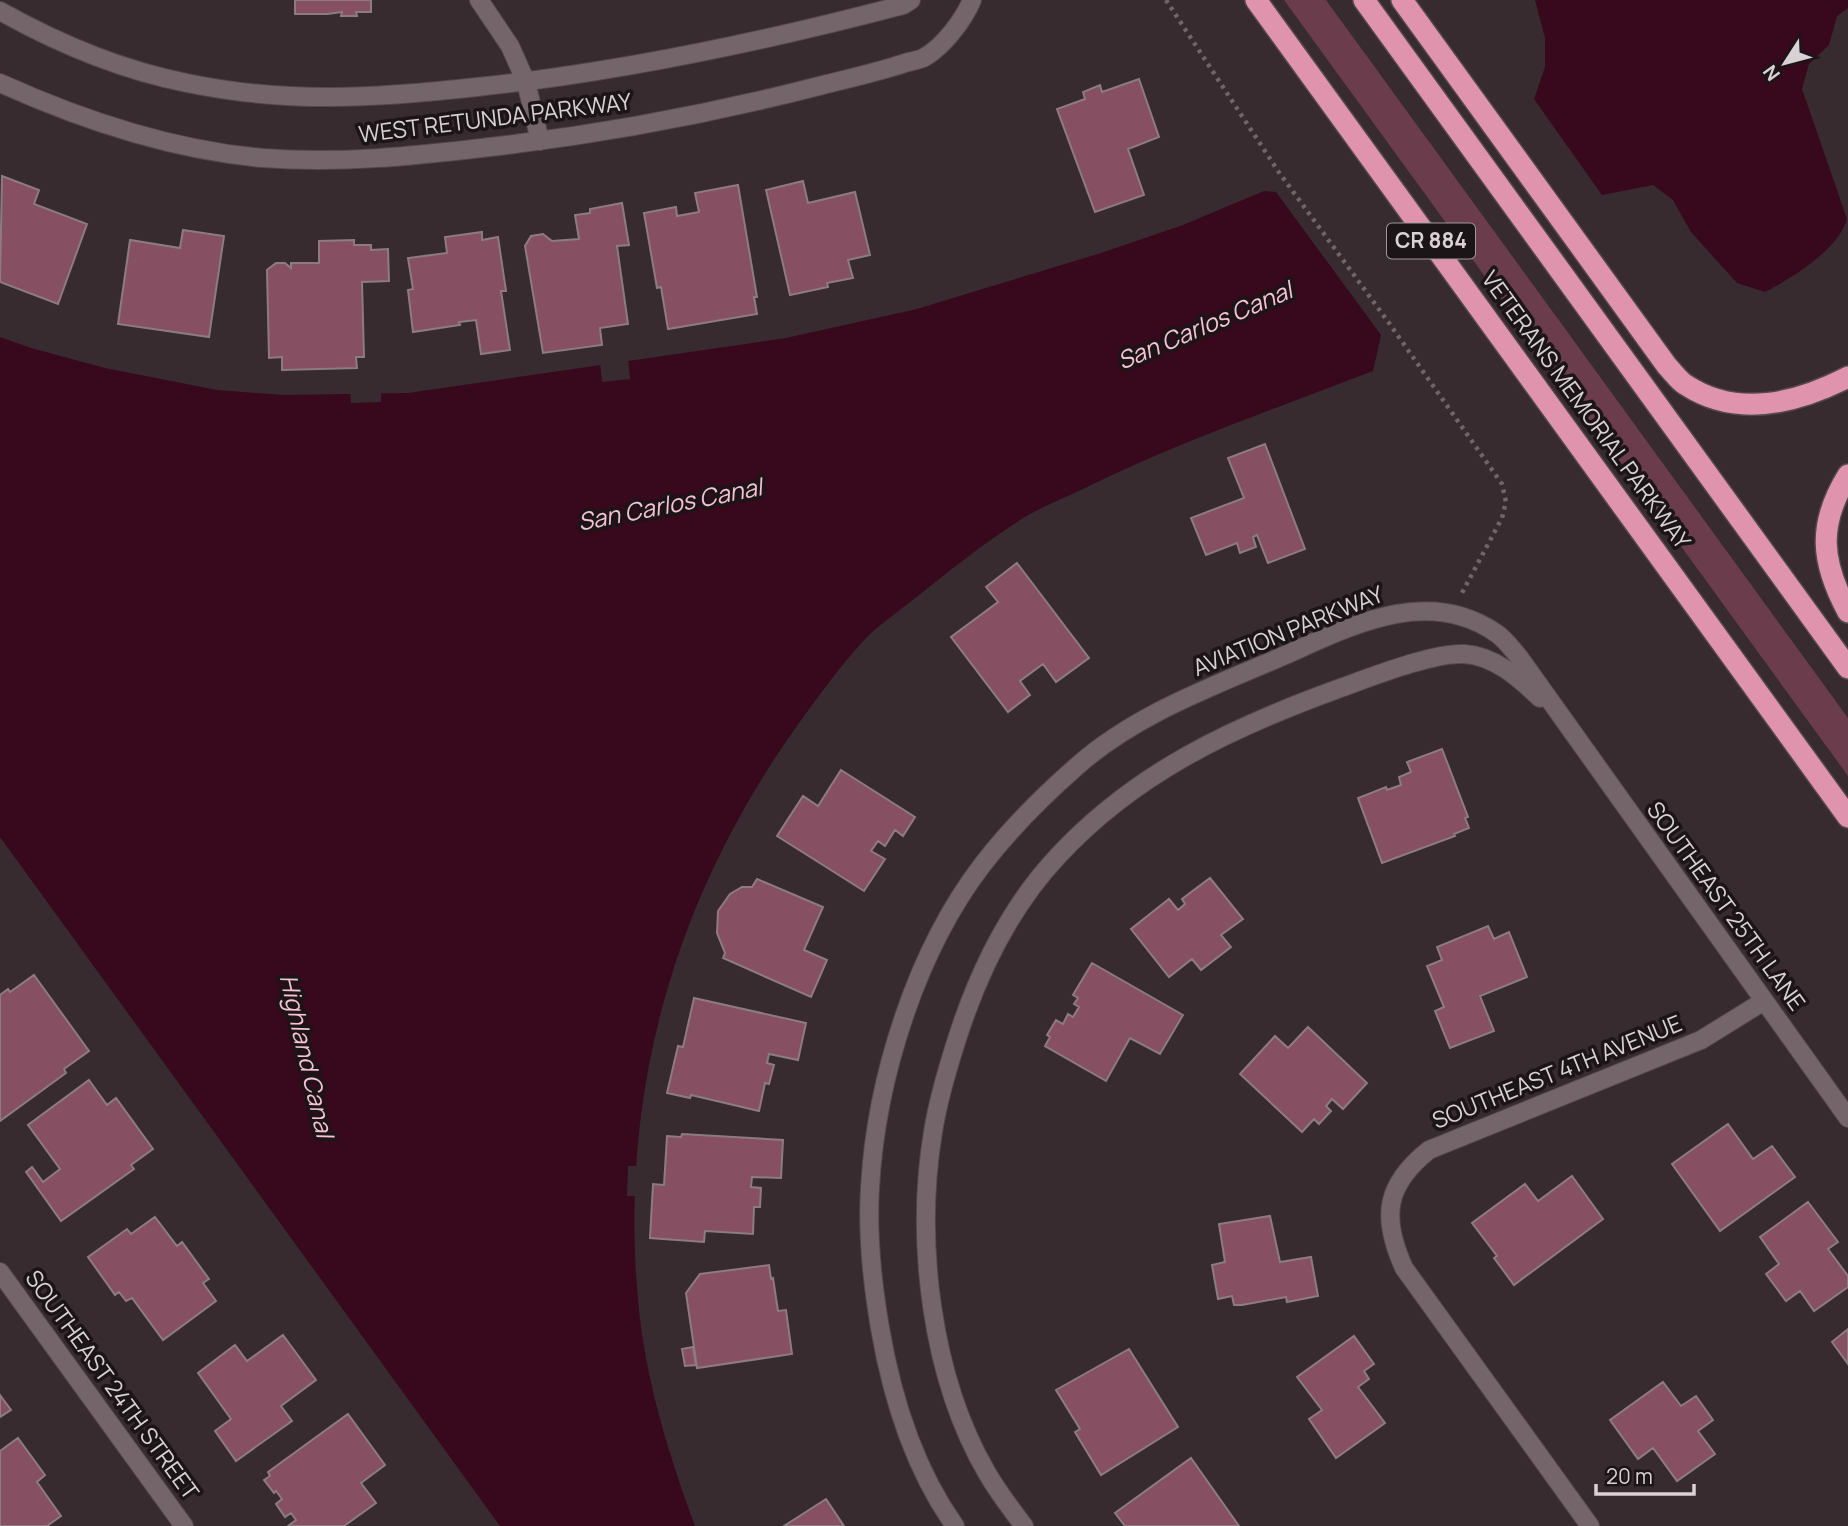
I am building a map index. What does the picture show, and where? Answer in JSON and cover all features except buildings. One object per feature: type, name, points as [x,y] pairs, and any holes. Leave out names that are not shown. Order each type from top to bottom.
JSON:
[{"type":"highway","name":"VETERANS MEMORIAL PARKWAY","points":[[1256,0],[1848,817]]},
{"type":"highway","points":[[1364,0],[1848,668]]},
{"type":"highway","points":[[1402,0],[1667,366],[1685,385],[1713,398],[1749,406],[1785,402],[1812,394],[1848,377]]},
{"type":"highway","points":[[1848,475],[1829,514],[1826,558],[1848,612]]},
{"type":"street","points":[[479,0],[510,46],[526,82],[540,141]]},
{"type":"street","name":"WEST RETUNDA PARKWAY","points":[[0,11],[79,50],[134,70],[237,92],[339,99],[390,97],[526,82],[653,63],[778,37],[903,5],[911,0]]},
{"type":"street","name":"WEST RETUNDA PARKWAY","points":[[0,83],[90,121],[153,140],[260,158],[368,160],[540,141],[697,115],[783,96],[925,57],[947,36],[972,0]]},
{"type":"street","name":"AVIATION PARKWAY","points":[[955,1526],[927,1479],[897,1407],[887,1367],[872,1279],[869,1189],[883,1092],[909,1005],[932,949],[982,865],[1068,774],[1112,740],[1174,703],[1314,643],[1400,612],[1422,610],[1453,613],[1498,635],[1519,657],[1565,723]]},
{"type":"street","points":[[1024,1526],[986,1472],[953,1395],[937,1337],[933,1310],[927,1249],[926,1188],[943,1082],[974,987],[996,943],[1026,897],[1057,857],[1102,814],[1147,780],[1191,752],[1282,709],[1386,672],[1462,654],[1486,659],[1506,669],[1527,686],[1565,723]]},
{"type":"street","name":"SOUTHEAST 25TH LANE","points":[[1565,723],[1848,1118]]},
{"type":"street","name":"SOUTHEAST 4TH AVENUE","points":[[1590,1526],[1404,1268],[1394,1247],[1390,1228],[1396,1186],[1404,1172],[1429,1150],[1701,1040],[1764,1000]]},
{"type":"street","name":"SOUTHEAST 24TH STREET","points":[[0,1272],[184,1526]]},
{"type":"path","points":[[1166,0],[1278,171],[1502,484],[1506,502],[1502,517],[1460,598]]},
{"type":"shaded area","points":[[1284,0],[1326,0],[1848,718],[1848,776]]},
{"type":"water","points":[[1535,0],[1848,0],[1848,8],[1837,16],[1829,45],[1809,64],[1802,89],[1847,219],[1835,241],[1801,271],[1765,292],[1737,283],[1691,232],[1673,200],[1653,185],[1602,195],[1534,99],[1545,67],[1545,38]]},
{"type":"water","points":[[1264,191],[1276,192],[1381,335],[1373,371],[1157,455],[1025,517],[968,557],[877,628],[823,690],[755,789],[718,858],[688,929],[664,1002],[647,1076],[637,1152],[634,1230],[639,1310],[647,1365],[660,1420],[695,1526],[500,1526],[0,837],[0,337],[105,368],[217,390],[284,395],[408,393],[786,338],[917,309],[1101,253],[1183,225]]},
{"type":"pier","points":[[628,358],[630,379],[602,382],[600,362]]},
{"type":"pier","points":[[350,390],[381,390],[381,402],[351,403]]},
{"type":"pier","points":[[628,1166],[640,1166],[639,1196],[627,1196]]},
{"type":"water label","name":"San Carlos Canal","points":[[1205,326]]},
{"type":"water label","name":"San Carlos Canal","points":[[670,505]]},
{"type":"water label","name":"Highland Canal","points":[[306,1056]]}]
